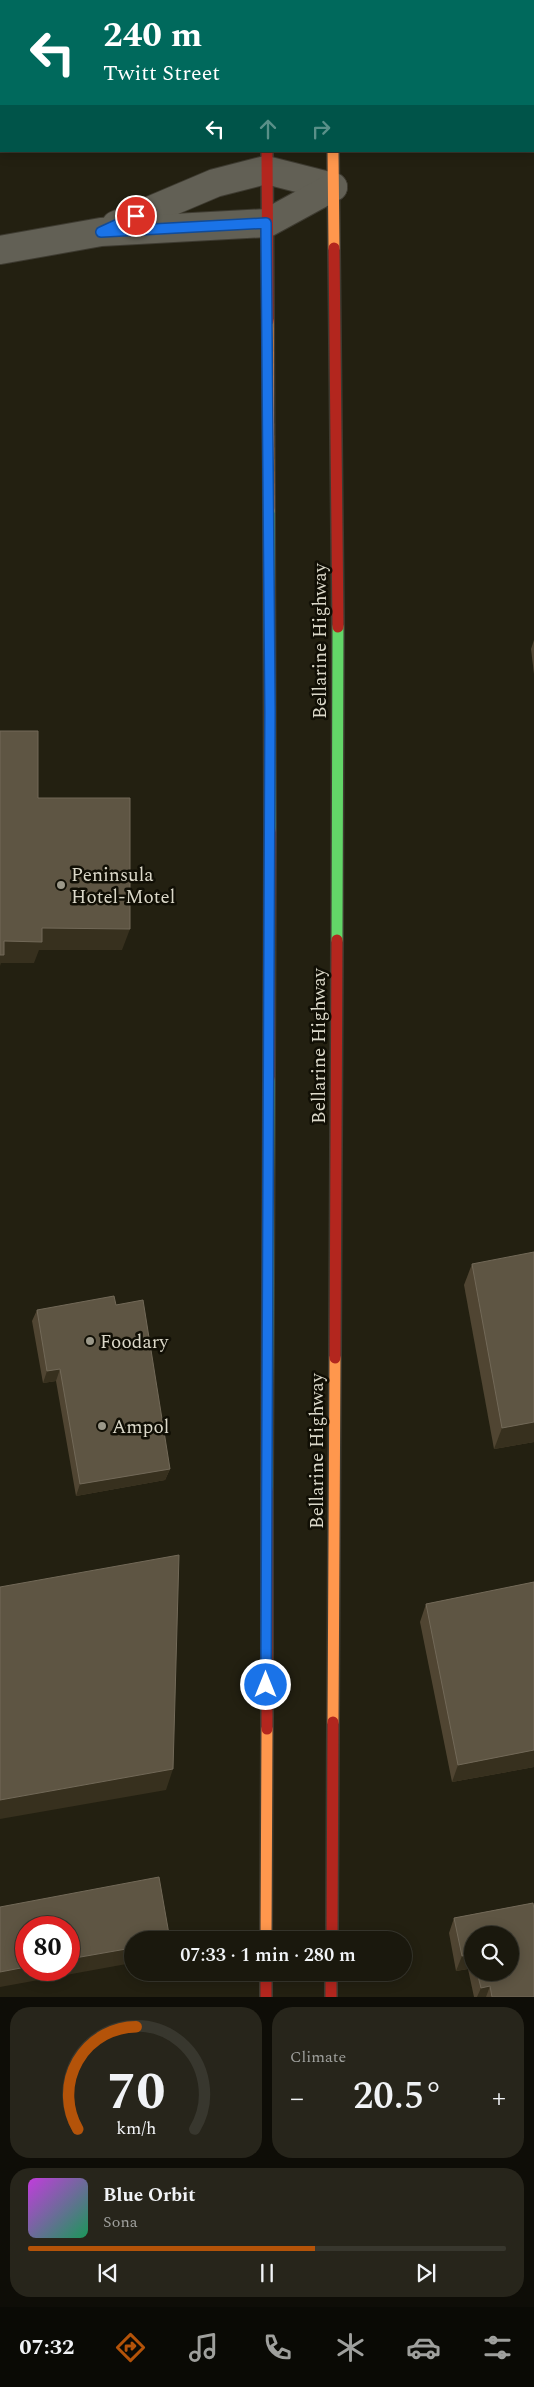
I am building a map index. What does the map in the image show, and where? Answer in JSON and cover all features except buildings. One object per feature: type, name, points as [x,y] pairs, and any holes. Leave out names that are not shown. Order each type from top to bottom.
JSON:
[{"type":"highway","name":"Bellarine Highway","points":[[332,1931],[338,649],[333,152]]},
{"type":"highway","points":[[266,160],[270,721],[266,1931]]},
{"type":"highway","points":[[266,1981],[266,1997]]},
{"type":"highway","points":[[331,1981],[331,1997]]},
{"type":"street","points":[[101,232],[266,160],[333,187]]},
{"type":"street","points":[[0,250],[101,232],[266,223],[333,187]]},
{"type":"traffic: fast","points":[[269,511],[270,830]]},
{"type":"traffic: fast","points":[[337,940],[338,627]]},
{"type":"traffic: fast","points":[[267,1489],[269,1079]]},
{"type":"traffic: slow","points":[[333,152],[334,248]]},
{"type":"traffic: slow","points":[[268,321],[269,511]]},
{"type":"traffic: slow","points":[[333,1722],[335,1358]]},
{"type":"traffic: slow","points":[[266,1931],[267,1729]]},
{"type":"traffic: jam","points":[[267,152],[268,321]]},
{"type":"traffic: jam","points":[[334,248],[338,627]]},
{"type":"traffic: jam","points":[[269,1079],[270,830]]},
{"type":"traffic: jam","points":[[335,1358],[337,940]]},
{"type":"traffic: jam","points":[[267,1489],[267,1729]]},
{"type":"traffic: jam","points":[[332,1931],[333,1722]]},
{"type":"traffic: jam","points":[[266,1981],[266,1997]]},
{"type":"traffic: jam","points":[[331,1981],[331,1997]]},
{"type":"place","name":"Peninsula Hotel-Motel","points":[[61,885]]},
{"type":"place","name":"Foodary","points":[[90,1341]]},
{"type":"place","name":"Ampol","points":[[102,1426]]},
{"type":"route","points":[[136,216],[101,232],[266,223],[270,711],[266,1685]]}]
